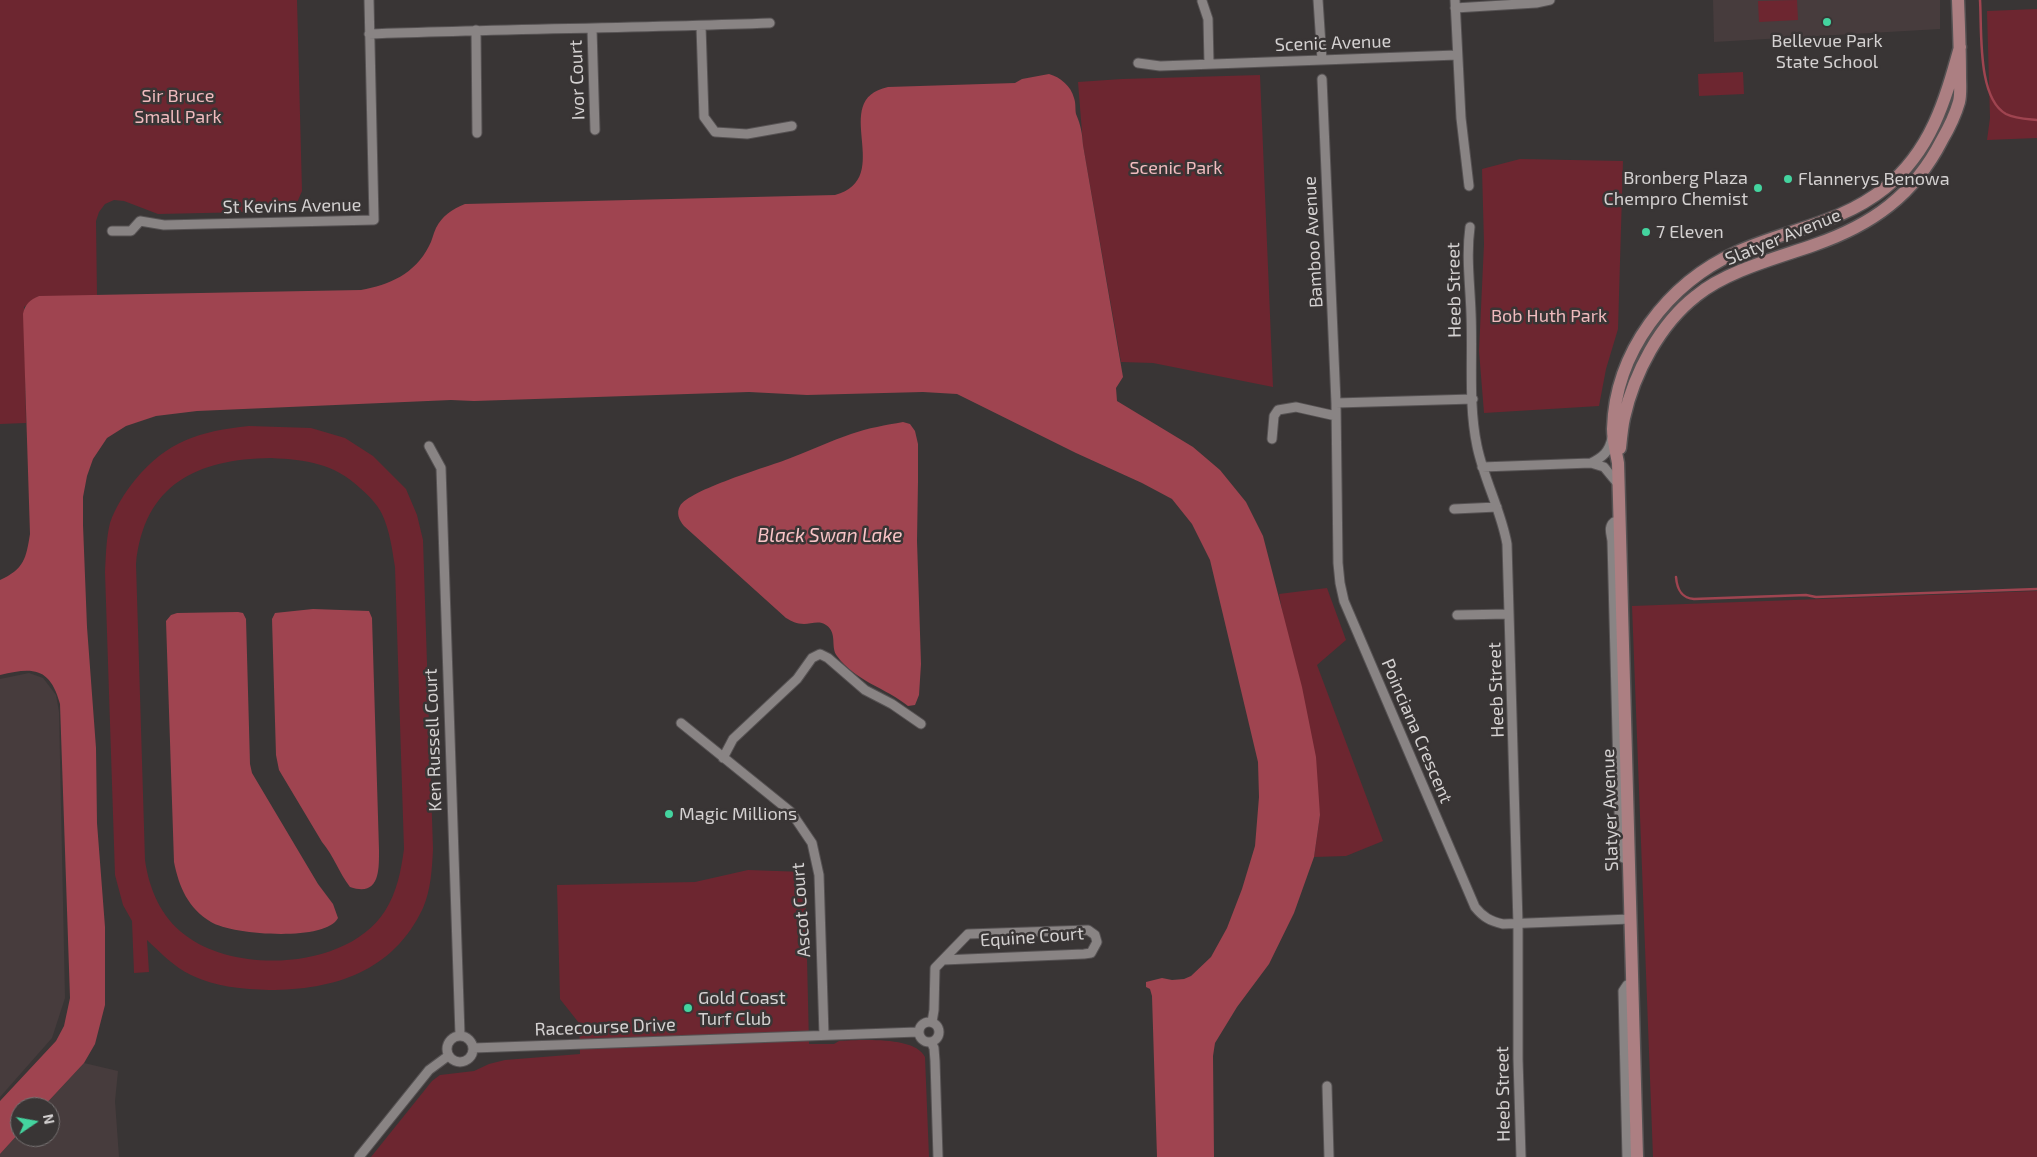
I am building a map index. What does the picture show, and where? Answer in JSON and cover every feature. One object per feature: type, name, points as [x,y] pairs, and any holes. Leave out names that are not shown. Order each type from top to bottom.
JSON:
[{"type":"main road","name":"Slatyer Avenue","points":[[1618,463],[1624,417],[1638,375],[1653,346],[1672,319],[1696,296],[1715,284],[1768,260],[1815,245],[1852,228],[1884,210],[1909,189],[1931,160],[1954,117],[1959,100],[1960,47],[1958,0]]},
{"type":"main road","name":"Slatyer Avenue","points":[[1637,1157],[1619,485],[1613,431],[1614,411],[1625,367],[1644,330],[1660,310],[1684,286],[1706,270],[1736,252],[1844,214],[1867,201],[1886,187],[1908,165],[1926,141],[1939,116],[1960,47]]},
{"type":"street","name":"St Kevins Avenue","points":[[112,231],[131,231],[140,221],[164,225],[374,220],[368,0]]},
{"type":"street","points":[[1318,0],[1322,60]]},
{"type":"street","points":[[1468,186],[1461,118],[1455,4],[1536,3],[1550,0]]},
{"type":"street","points":[[1202,1],[1208,19],[1209,64]]},
{"type":"street","points":[[370,34],[770,23]]},
{"type":"street","points":[[701,26],[704,117],[715,132],[746,134],[792,126]]},
{"type":"street","name":"Ivor Court","points":[[592,29],[595,130]]},
{"type":"street","points":[[476,30],[477,133]]},
{"type":"street","name":"Scenic Avenue","points":[[1138,63],[1160,66],[1457,55]]},
{"type":"street","name":"Bamboo Avenue","points":[[1322,79],[1336,403]]},
{"type":"street","name":"Heeb Street","points":[[1470,226],[1467,245],[1467,270],[1471,312],[1474,429],[1482,467],[1497,507],[1507,544],[1518,924],[1518,1053],[1521,1157]]},
{"type":"street","points":[[1336,403],[1473,399]]},
{"type":"street","name":"Poinciana Crescent","points":[[1336,403],[1338,563],[1344,602],[1475,907],[1482,915],[1493,922],[1518,924],[1631,919]]},
{"type":"street","points":[[1272,439],[1274,416],[1278,410],[1296,407],[1336,416]]},
{"type":"street","points":[[1591,463],[1604,456],[1610,446],[1613,431]]},
{"type":"street","name":"Ken Russell Court","points":[[430,446],[441,468],[460,1036]]},
{"type":"street","points":[[1482,467],[1591,463],[1604,467],[1619,485]]},
{"type":"street","points":[[1454,509],[1497,507]]},
{"type":"street","points":[[1458,616],[1509,614]]},
{"type":"street","points":[[724,758],[733,739],[797,679],[812,658],[820,654],[828,658],[865,690],[892,704],[921,724]]},
{"type":"street","name":"Ascot Court","points":[[681,723],[791,812],[812,843],[818,875],[824,1035]]},
{"type":"street","name":"Equine Court","points":[[932,1022],[935,968],[968,934],[1088,930],[1095,935],[1097,942],[1091,953],[1084,954],[943,960]]},
{"type":"street","points":[[1627,1157],[1623,991],[1627,985],[1632,984]]},
{"type":"street","points":[[931,1042],[937,1038],[938,1026],[932,1022],[922,1024],[918,1032],[921,1039],[931,1042],[934,1048],[938,1157]]},
{"type":"street","name":"Racecourse Drive","points":[[472,1048],[918,1032]]},
{"type":"street","points":[[460,1036],[468,1038],[472,1048],[470,1058],[463,1062],[455,1061],[448,1056],[447,1052],[448,1042],[454,1037],[460,1036]]},
{"type":"street","points":[[359,1157],[429,1070],[448,1056]]},
{"type":"street","points":[[1327,1086],[1329,1157]]},
{"type":"shaded area","name":"Bellevue Park State School","points":[[1713,0],[1940,0],[1940,29],[1714,42]]},
{"type":"shaded area","points":[[29,673],[43,678],[56,695],[59,712],[65,998],[52,1038],[0,1097],[0,679]]},
{"type":"shaded area","points":[[84,1063],[118,1071],[115,1101],[119,1157],[0,1157],[0,1154],[10,1143],[10,1147],[60,1147],[60,1097],[52,1097]]},
{"type":"green space","name":"Sir Bruce Small Park","points":[[0,0],[297,0],[302,191],[296,205],[296,211],[158,214],[124,201],[114,200],[105,204],[99,212],[96,221],[97,296],[39,296],[24,307],[26,423],[0,424]]},
{"type":"green space","points":[[1797,0],[1798,20],[1759,22],[1758,1]]},
{"type":"green space","points":[[2037,9],[2037,138],[1987,140],[1990,118],[1987,11]]},
{"type":"green space","points":[[1743,72],[1744,94],[1699,96],[1698,74]]},
{"type":"green space","name":"Scenic Park","points":[[1260,75],[1273,387],[1153,363],[1121,362],[1083,145],[1078,82]]},
{"type":"green space","name":"Bob Huth Park","points":[[1520,159],[1623,161],[1618,329],[1606,369],[1599,406],[1484,413],[1479,351],[1484,244],[1482,169]]},
{"type":"green space","points":[[249,426],[311,428],[345,438],[373,456],[406,489],[417,515],[423,540],[433,849],[428,894],[423,908],[410,930],[395,948],[378,962],[359,973],[338,981],[316,986],[269,990],[219,985],[200,979],[179,968],[147,940],[149,972],[134,973],[132,921],[123,905],[115,875],[105,572],[110,523],[117,506],[135,480],[159,456],[186,440],[231,428]],"holes":[[[284,459],[319,464],[340,473],[375,503],[387,527],[395,567],[404,849],[400,873],[393,896],[385,911],[368,930],[345,945],[319,955],[291,960],[261,960],[233,956],[207,948],[185,935],[169,920],[153,892],[145,860],[136,564],[141,537],[150,514],[163,496],[179,481],[198,471],[220,464],[244,460]]]},
{"type":"green space","points":[[1327,588],[1346,640],[1317,665],[1383,841],[1346,856],[1314,857],[1320,815],[1279,594]]},
{"type":"green space","points":[[2037,591],[2037,1157],[1653,1157],[1632,606]]},
{"type":"green space","name":"Gold Coast Turf Club","points":[[748,870],[805,872],[809,1044],[834,1044],[839,1041],[873,1040],[899,1042],[919,1050],[925,1057],[929,1157],[371,1157],[432,1081],[440,1075],[474,1071],[489,1064],[505,1060],[580,1054],[579,1023],[560,999],[557,885],[695,882]]},
{"type":"water","points":[[1049,74],[1057,77],[1068,86],[1075,100],[1123,377],[1116,388],[1117,401],[1193,447],[1220,470],[1246,502],[1263,536],[1302,687],[1316,757],[1320,815],[1314,857],[1294,913],[1269,964],[1237,1007],[1215,1043],[1213,1056],[1214,1157],[1157,1157],[1152,996],[1150,989],[1146,987],[1146,982],[1162,978],[1172,980],[1191,976],[1211,957],[1227,928],[1242,889],[1255,846],[1259,797],[1258,762],[1210,560],[1192,524],[1172,499],[957,394],[923,392],[807,395],[749,392],[474,401],[451,400],[197,411],[156,416],[126,426],[107,438],[93,459],[83,497],[87,627],[96,748],[97,823],[105,927],[105,1005],[95,1044],[84,1063],[52,1097],[10,1097],[10,1143],[0,1154],[0,1101],[56,1041],[64,1026],[70,998],[60,704],[51,683],[45,676],[39,673],[22,671],[0,675],[0,580],[19,567],[25,557],[30,534],[23,314],[28,303],[39,296],[361,290],[371,288],[400,277],[409,271],[423,256],[436,228],[444,216],[465,204],[835,195],[853,186],[861,173],[863,157],[861,122],[863,107],[871,95],[888,87],[1015,83],[1022,79]]},
{"type":"water","name":"Black Swan Lake","points":[[903,422],[910,424],[915,431],[918,444],[917,541],[921,664],[919,695],[915,705],[908,706],[844,665],[835,652],[832,632],[826,625],[818,622],[804,624],[786,618],[684,526],[678,514],[680,506],[686,500],[713,486],[851,434],[870,428]]},
{"type":"water","points":[[313,609],[369,611],[372,618],[379,858],[376,880],[367,888],[350,887],[346,882],[279,770],[276,755],[272,619],[275,613]]},
{"type":"water","points":[[177,613],[243,613],[246,619],[250,764],[252,773],[318,884],[333,904],[338,918],[330,926],[316,931],[278,934],[257,933],[222,927],[211,922],[196,910],[186,896],[176,871],[174,862],[166,621],[171,615]]},
{"type":"waterway","points":[[1980,0],[1981,45],[1990,94],[1997,106],[2006,114],[2018,118],[2037,120]]},
{"type":"waterway","points":[[1676,577],[1680,592],[1686,597],[1694,599],[1806,595],[1816,597],[2037,589]]},
{"type":"place","name":"Bellevue Park State School","points":[[1827,22]]},
{"type":"place","name":"Flannerys Benowa","points":[[1788,179]]},
{"type":"place","name":"Bronberg Plaza Chempro Chemist","points":[[1758,188]]},
{"type":"place","name":"7 Eleven","points":[[1646,232]]},
{"type":"place","name":"Magic Millions","points":[[669,814]]},
{"type":"place","name":"Gold Coast Turf Club","points":[[688,1008]]}]
